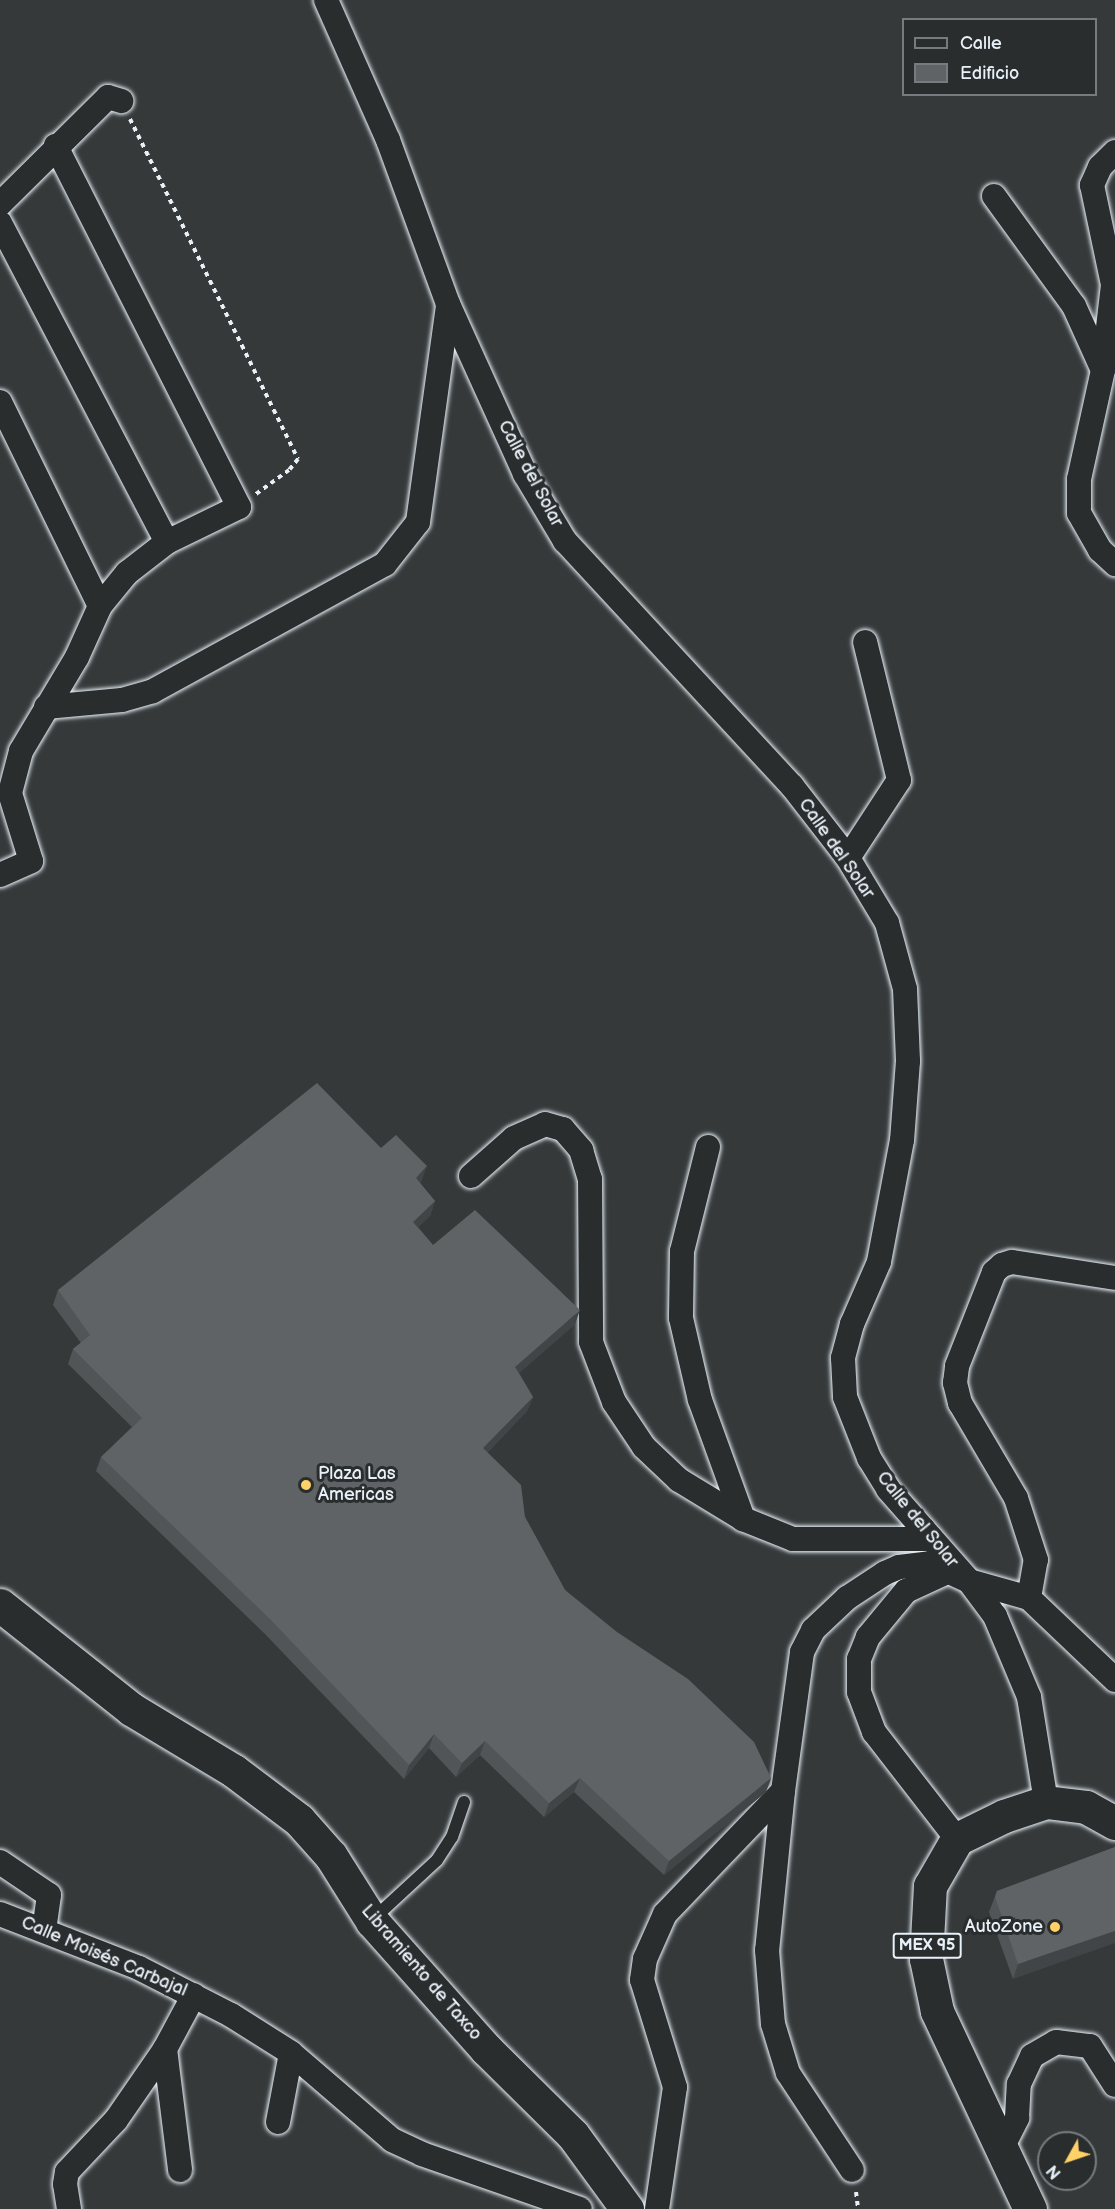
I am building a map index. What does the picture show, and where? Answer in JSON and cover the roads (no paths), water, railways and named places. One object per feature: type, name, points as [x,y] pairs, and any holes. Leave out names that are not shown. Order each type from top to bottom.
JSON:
[{"type":"main road","name":"Libramiento de Taxco","points":[[0,1605],[139,1714],[234,1771],[299,1820],[331,1856],[372,1921],[486,2049],[573,2134],[627,2209]]},
{"type":"main road","points":[[957,1839],[1004,1816],[1046,1802],[1086,1807],[1115,1823]]},
{"type":"main road","name":"MEX 95","points":[[957,1839],[930,1886],[926,1959],[937,2011],[1000,2150],[1030,2209]]},
{"type":"street","name":"Calle del Solar","points":[[326,0],[388,140],[448,304],[525,474],[566,541],[792,786],[848,858],[887,923],[905,989],[908,1061],[902,1140],[879,1262],[852,1324],[843,1358],[845,1397],[869,1458],[888,1489],[995,1616],[1022,1673],[1046,1802]]},
{"type":"street","points":[[0,204],[56,146],[108,98],[121,100]]},
{"type":"street","points":[[0,874],[31,861],[10,792],[21,751],[77,657],[99,606],[127,573],[166,542],[238,507],[56,146]]},
{"type":"street","points":[[1115,152],[1100,167],[1092,185],[1113,285],[1103,370],[1079,479],[1079,513],[1100,550],[1115,564]]},
{"type":"street","points":[[994,196],[1074,306],[1103,370]]},
{"type":"street","points":[[0,223],[166,542]]},
{"type":"street","points":[[46,707],[122,700],[153,691],[385,564],[418,522],[448,304]]},
{"type":"street","points":[[0,402],[99,606]]},
{"type":"street","points":[[848,858],[899,780],[865,642]]},
{"type":"street","points":[[471,1176],[514,1138],[545,1124],[564,1129],[581,1150],[590,1179],[591,1342],[614,1402],[644,1447],[679,1480],[743,1519],[794,1539],[932,1539]]},
{"type":"street","points":[[708,1147],[682,1251],[681,1318],[700,1400],[743,1519]]},
{"type":"street","points":[[1029,1599],[1036,1560],[1016,1498],[960,1403],[955,1383],[957,1366],[994,1272],[1002,1265],[1012,1262],[1115,1278]]},
{"type":"street","points":[[852,2170],[788,2073],[773,2024],[767,1950],[783,1791],[802,1652],[813,1630],[847,1598],[899,1567],[930,1563],[959,1576],[1029,1599],[1115,1680]]},
{"type":"street","points":[[957,1839],[874,1732],[859,1692],[859,1659],[868,1637],[906,1591],[959,1576]]},
{"type":"street","points":[[657,2209],[669,2151],[675,2087],[644,1988],[645,1959],[665,1914],[783,1791]]},
{"type":"street","points":[[0,1862],[49,1895],[44,1930]]},
{"type":"street","name":"Calle Moisés Carbajal","points":[[0,1914],[139,1968],[194,1995],[291,2053],[393,2140],[422,2154],[580,2209]]},
{"type":"street","points":[[69,2209],[65,2184],[67,2172],[116,2120],[165,2049],[194,1995]]},
{"type":"street","points":[[1000,2150],[1017,2118],[1019,2084],[1032,2056],[1056,2042],[1090,2046],[1115,2085]]},
{"type":"street","points":[[165,2049],[180,2170]]},
{"type":"street","points":[[278,2122],[291,2053]]},
{"type":"lane","points":[[372,1921],[436,1860],[452,1837],[464,1802]]},
{"type":"place","name":"Plaza Las Americas","points":[[306,1485]]},
{"type":"place","name":"AutoZone","points":[[1055,1927]]}]
